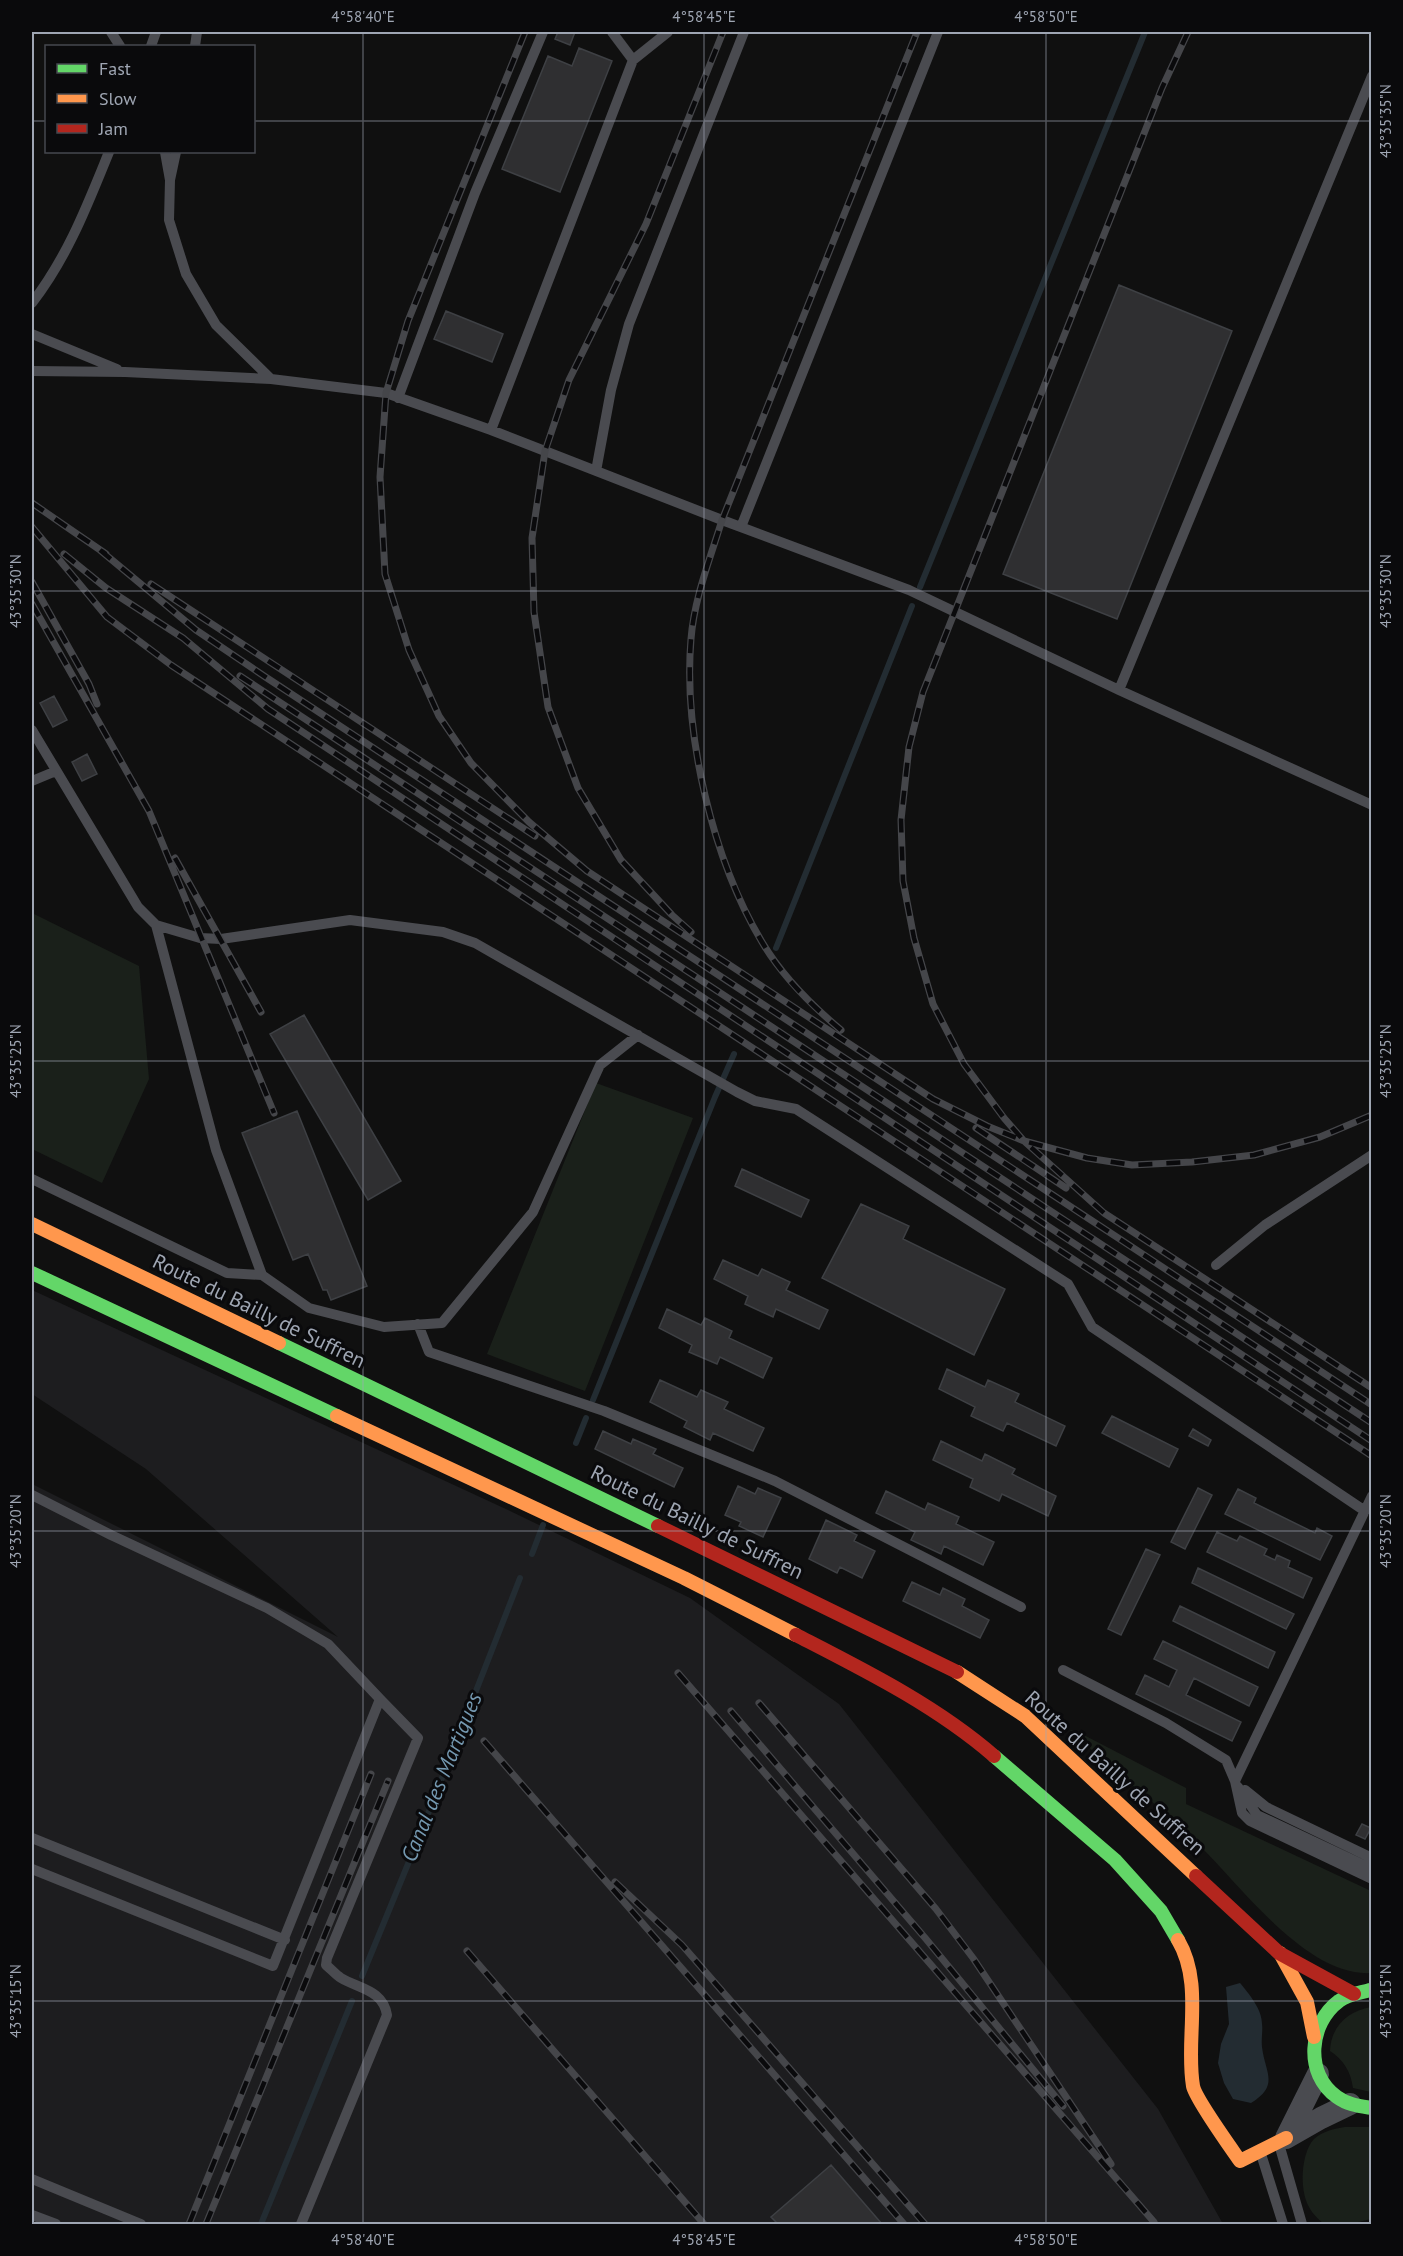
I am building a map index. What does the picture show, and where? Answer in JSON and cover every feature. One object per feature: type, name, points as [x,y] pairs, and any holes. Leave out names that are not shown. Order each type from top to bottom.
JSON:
[{"type":"main road","name":"Route du Bailly de Suffren","points":[[32,1224],[909,1647],[970,1679],[1025,1716],[1279,1953],[1330,1983],[1354,1994]]},
{"type":"main road","points":[[32,1273],[684,1578],[885,1680],[978,1742],[1114,1860],[1161,1911],[1187,1955],[1192,1997],[1193,2089],[1240,2161],[1283,2140]]},
{"type":"main road","name":"Route du Bailly de Suffren","points":[[1279,1953],[1307,2002],[1314,2037],[1313,2056],[1318,2074]]},
{"type":"main road","points":[[1314,2037],[1319,2023],[1328,2010],[1340,2000],[1354,1994],[1371,1991]]},
{"type":"main road","points":[[1318,2074],[1326,2087],[1337,2097],[1361,2106]]},
{"type":"street","points":[[1283,2140],[1318,2074]]},
{"type":"street","points":[[1283,2140],[1321,2118],[1361,2106]]},
{"type":"lane","points":[[111,32],[119,45]]},
{"type":"lane","points":[[398,398],[475,193],[543,32]]},
{"type":"lane","points":[[612,32],[633,60]]},
{"type":"lane","points":[[492,430],[633,60],[668,32]]},
{"type":"lane","points":[[596,471],[610,390],[629,324],[744,32]]},
{"type":"lane","points":[[741,527],[938,32]]},
{"type":"lane","points":[[1119,690],[1371,76]]},
{"type":"lane","points":[[32,303],[53,276],[80,224],[109,153]]},
{"type":"lane","points":[[165,153],[170,180],[170,220],[186,274],[216,325],[271,379]]},
{"type":"lane","points":[[170,180],[176,153]]},
{"type":"lane","points":[[32,334],[125,372]]},
{"type":"lane","points":[[32,371],[125,372],[271,379],[386,393],[492,430],[909,590],[1371,806]]},
{"type":"lane","points":[[32,730],[138,907],[156,926],[216,1149],[262,1275]]},
{"type":"lane","points":[[32,781],[56,771]]},
{"type":"lane","points":[[156,926],[200,938],[221,939],[350,920],[443,932],[475,943],[737,1092],[755,1101],[796,1109],[1068,1284],[1092,1326],[1365,1511]]},
{"type":"lane","points":[[32,1179],[227,1273],[262,1275],[309,1308],[384,1326],[442,1323],[533,1212],[600,1065],[638,1035]]},
{"type":"lane","points":[[1216,1264],[1265,1225],[1371,1155]]},
{"type":"lane","points":[[418,1324],[429,1352],[604,1412],[775,1481],[1021,1607]]},
{"type":"lane","points":[[32,1495],[111,1535],[267,1608],[328,1644],[418,1738],[327,1958],[326,1965],[339,1977],[375,1993],[385,2003],[387,2014],[301,2224]]},
{"type":"lane","points":[[1371,1496],[1235,1781],[1242,1814],[1250,1821],[1371,1879]]},
{"type":"lane","points":[[1063,1670],[1166,1723],[1226,1760],[1235,1781],[1257,1815],[1371,1869]]},
{"type":"lane","points":[[32,1869],[273,1966],[380,1700]]},
{"type":"lane","points":[[1235,1781],[1266,1807],[1371,1858]]},
{"type":"lane","points":[[32,1838],[285,1940]]},
{"type":"lane","points":[[1283,2140],[1302,2224]]},
{"type":"lane","points":[[1260,2151],[1283,2224]]},
{"type":"lane","points":[[32,2179],[141,2224]]},
{"type":"lane","points":[[32,2214],[56,2224]]},
{"type":"shaded area","points":[[32,913],[139,966],[149,1079],[102,1183],[32,1149]]},
{"type":"shaded area","points":[[596,1083],[693,1118],[585,1391],[487,1354]]},
{"type":"shaded area","points":[[32,1290],[508,1510],[690,1598],[839,1704],[1158,2109],[1223,2224],[32,2224],[32,1484],[338,1637],[146,1469],[32,1394]]},
{"type":"shaded area","points":[[1070,1730],[1186,1788],[1186,1804],[1371,1891],[1371,1973],[1347,1970],[1323,1961],[1300,1945],[1277,1926],[1184,1831]]},
{"type":"shaded area","points":[[1240,1983],[1260,2013],[1262,2047],[1268,2078],[1265,2090],[1251,2103],[1233,2099],[1224,2083],[1218,2063],[1221,2044],[1229,2024],[1226,1987]]},
{"type":"shaded area","points":[[1371,2007],[1371,2092],[1353,2088],[1346,2066],[1330,2051],[1334,2034],[1342,2021],[1355,2012]]},
{"type":"shaded area","points":[[1345,2127],[1371,2127],[1371,2219],[1350,2224],[1324,2224],[1312,2212],[1306,2200],[1303,2182],[1304,2162],[1310,2145],[1317,2136]]},
{"type":"building","points":[[558,32],[575,32],[570,45],[555,39]]},
{"type":"building","points":[[579,48],[612,61],[560,192],[502,169],[548,56],[572,66]]},
{"type":"building","points":[[1119,285],[1232,331],[1117,619],[1003,574]]},
{"type":"building","points":[[446,311],[503,334],[492,362],[434,339]]},
{"type":"building","points":[[54,696],[67,720],[53,727],[40,703]]},
{"type":"building","points":[[87,754],[97,774],[82,781],[72,762]]},
{"type":"building","points":[[304,1015],[401,1181],[368,1200],[270,1034]]},
{"type":"building","points":[[297,1111],[367,1286],[331,1300],[327,1290],[323,1290],[308,1254],[293,1260],[242,1133]]},
{"type":"building","points":[[742,1169],[809,1200],[801,1217],[735,1186]]},
{"type":"building","points":[[861,1204],[909,1226],[903,1239],[1005,1289],[974,1355],[822,1278]]},
{"type":"building","points":[[723,1260],[758,1276],[762,1269],[790,1282],[786,1290],[828,1310],[819,1329],[776,1309],[773,1317],[745,1304],[748,1296],[714,1279]]},
{"type":"building","points":[[667,1309],[701,1325],[705,1318],[732,1331],[729,1338],[772,1358],[763,1378],[720,1357],[717,1364],[689,1352],[692,1345],[659,1328]]},
{"type":"building","points":[[947,1369],[985,1387],[988,1380],[1019,1394],[1015,1402],[1065,1426],[1056,1446],[1007,1423],[1003,1431],[971,1416],[975,1407],[939,1389]]},
{"type":"building","points":[[660,1380],[697,1397],[701,1390],[728,1402],[724,1409],[764,1428],[753,1451],[713,1433],[710,1440],[684,1427],[687,1421],[650,1402]]},
{"type":"building","points":[[1112,1416],[1178,1449],[1169,1467],[1102,1433]]},
{"type":"building","points":[[1193,1429],[1211,1440],[1208,1446],[1189,1436]]},
{"type":"building","points":[[603,1431],[631,1444],[633,1439],[656,1449],[653,1454],[683,1468],[674,1487],[595,1449]]},
{"type":"building","points":[[941,1441],[982,1461],[985,1454],[1015,1469],[1012,1474],[1056,1496],[1048,1516],[1002,1494],[999,1501],[970,1487],[973,1479],[933,1460]]},
{"type":"building","points":[[738,1486],[755,1494],[758,1488],[781,1498],[763,1537],[739,1526],[741,1522],[725,1515]]},
{"type":"building","points":[[1198,1488],[1212,1495],[1185,1549],[1171,1542]]},
{"type":"building","points":[[1238,1489],[1256,1498],[1254,1503],[1315,1533],[1317,1528],[1332,1536],[1320,1560],[1225,1514]]},
{"type":"building","points":[[886,1491],[925,1510],[928,1503],[959,1517],[956,1524],[994,1542],[983,1565],[944,1546],[941,1554],[911,1540],[915,1532],[876,1513]]},
{"type":"building","points":[[826,1520],[857,1535],[854,1541],[875,1551],[862,1578],[840,1567],[837,1573],[809,1559]]},
{"type":"building","points":[[1217,1532],[1237,1541],[1240,1536],[1267,1549],[1264,1555],[1275,1560],[1277,1555],[1290,1561],[1288,1567],[1312,1578],[1303,1598],[1207,1552]]},
{"type":"building","points":[[1146,1549],[1160,1555],[1121,1635],[1108,1629]]},
{"type":"building","points":[[1198,1568],[1294,1614],[1286,1629],[1192,1583]]},
{"type":"building","points":[[912,1582],[940,1595],[943,1588],[965,1599],[962,1606],[989,1620],[980,1638],[903,1601]]},
{"type":"building","points":[[1180,1606],[1275,1652],[1268,1668],[1173,1621]]},
{"type":"building","points":[[1163,1641],[1258,1687],[1249,1706],[1194,1678],[1186,1695],[1241,1722],[1232,1741],[1136,1694],[1145,1675],[1169,1687],[1177,1670],[1154,1659]]},
{"type":"building","points":[[1362,1824],[1371,1828],[1365,1839],[1356,1835]]},
{"type":"building","points":[[831,2165],[882,2224],[778,2224],[771,2217]]},
{"type":"waterway","points":[[920,587],[1145,32]]},
{"type":"waterway","points":[[776,948],[912,606]]},
{"type":"waterway","points":[[593,1400],[734,1054]]},
{"type":"waterway","points":[[576,1443],[586,1418]]},
{"type":"waterway","points":[[532,1554],[543,1525]]},
{"type":"waterway","name":"Canal des Martigues","points":[[362,1976],[520,1578]]},
{"type":"waterway","name":"Canal des Martigues","points":[[261,2224],[352,2001]]},
{"type":"railway","points":[[525,32],[408,321],[386,393],[380,477],[385,574],[409,650],[439,716],[471,763],[529,822],[587,871],[933,1099],[987,1126],[1024,1141],[1087,1158],[1132,1165],[1192,1162],[1254,1155],[1320,1137],[1372,1115]]},
{"type":"railway","points":[[691,932],[621,860],[578,788],[548,707],[534,612],[532,538],[545,451],[569,380],[646,224],[723,32]]},
{"type":"railway","points":[[841,1030],[797,989],[778,966],[762,942],[729,874],[705,796],[697,755],[692,715],[691,639],[699,594],[722,520],[917,32]]},
{"type":"railway","points":[[1188,32],[1162,88],[923,692],[909,747],[901,820],[903,881],[914,938],[933,1004],[964,1064],[1024,1141],[1104,1213],[1372,1388]]},
{"type":"railway","points":[[32,503],[106,554]]},
{"type":"railway","points":[[32,527],[107,617],[171,665],[1372,1456]]},
{"type":"railway","points":[[100,550],[196,630],[267,678],[1372,1405]]},
{"type":"railway","points":[[64,554],[106,588],[183,638],[268,709],[1372,1441]]},
{"type":"railway","points":[[32,582],[89,684],[97,704]]},
{"type":"railway","points":[[151,584],[535,836]]},
{"type":"railway","points":[[32,604],[149,811],[274,1113]]},
{"type":"railway","points":[[240,676],[1372,1423]]},
{"type":"railway","points":[[175,858],[261,1012]]},
{"type":"railway","points":[[976,1128],[1066,1188]]},
{"type":"railway","points":[[678,1673],[1154,2222]]},
{"type":"railway","points":[[759,1703],[936,1909],[973,1958],[1111,2164]]},
{"type":"railway","points":[[731,1711],[926,1939],[1063,2106]]},
{"type":"railway","points":[[484,1741],[904,2224]]},
{"type":"railway","points":[[189,2224],[371,1774]]},
{"type":"railway","points":[[206,2224],[388,1781]]},
{"type":"railway","points":[[615,1882],[682,1945],[925,2224]]},
{"type":"railway","points":[[467,1951],[704,2224]]},
{"type":"traffic: fast","points":[[32,1273],[337,1416]]},
{"type":"traffic: fast","points":[[279,1343],[658,1526]]},
{"type":"traffic: fast","points":[[994,1756],[1115,1860],[1161,1911],[1178,1940]]},
{"type":"traffic: fast","points":[[1370,1990],[1346,1997],[1329,2010],[1321,2022],[1314,2049],[1319,2075],[1326,2087],[1345,2102],[1372,2108]]},
{"type":"traffic: slow","points":[[32,1224],[279,1343]]},
{"type":"traffic: slow","points":[[337,1416],[684,1578],[796,1635]]},
{"type":"traffic: slow","points":[[957,1672],[1025,1716],[1196,1876]]},
{"type":"traffic: slow","points":[[1178,1940],[1186,1957],[1190,1975],[1192,1993],[1191,2068],[1195,2092],[1240,2161],[1286,2138]]},
{"type":"traffic: slow","points":[[1280,1953],[1307,2002],[1314,2037]]},
{"type":"traffic: jam","points":[[658,1526],[957,1672]]},
{"type":"traffic: jam","points":[[796,1635],[873,1675],[948,1720],[994,1756]]},
{"type":"traffic: jam","points":[[1196,1876],[1279,1953],[1354,1994]]}]
